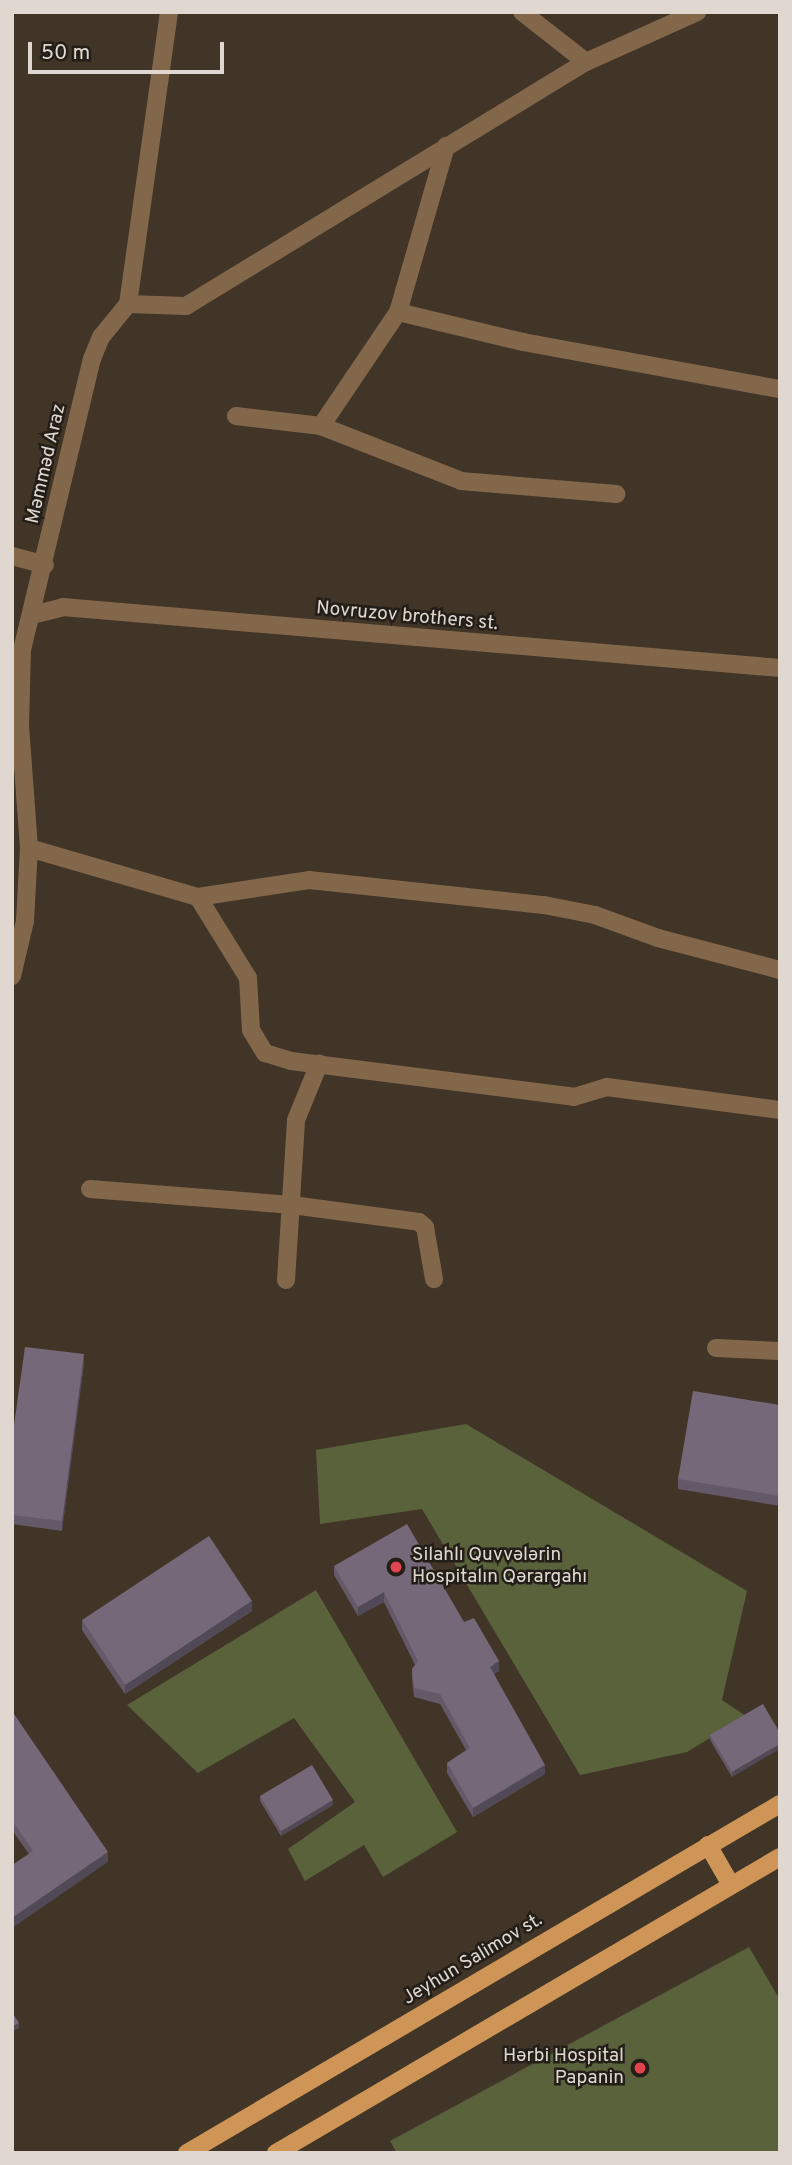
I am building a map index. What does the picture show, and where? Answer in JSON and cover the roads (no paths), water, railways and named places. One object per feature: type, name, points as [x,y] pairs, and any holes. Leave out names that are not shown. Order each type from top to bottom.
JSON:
[{"type":"main road","name":"Jeyhun Salimov st.","points":[[187,2153],[780,1804]]},
{"type":"main road","points":[[708,1845],[731,1885]]},
{"type":"main road","points":[[276,2153],[780,1857]]},
{"type":"street","points":[[169,12],[128,304],[186,306],[586,62],[697,12]]},
{"type":"street","points":[[522,12],[586,62]]},
{"type":"street","points":[[321,426],[398,312],[446,146]]},
{"type":"street","name":"Məmməd Araz","points":[[12,976],[29,848],[18,793],[17,650],[32,615],[46,565],[92,359],[101,337],[128,304]]},
{"type":"street","points":[[398,312],[523,342],[780,389]]},
{"type":"street","points":[[236,416],[321,426],[461,481],[616,494]]},
{"type":"street","points":[[12,556],[46,565]]},
{"type":"street","name":"Novruzov brothers st.","points":[[32,615],[63,607],[780,667]]},
{"type":"street","points":[[29,848],[198,897],[309,880],[544,905],[595,915],[683,946],[780,970]]},
{"type":"street","points":[[198,897],[248,978],[251,1030],[265,1053],[318,1064],[574,1097],[607,1087],[780,1110]]},
{"type":"street","points":[[286,1280],[296,1120],[318,1064]]},
{"type":"street","points":[[90,1189],[292,1205],[419,1222],[425,1227],[434,1279]]},
{"type":"street","points":[[716,1348],[780,1351]]},
{"type":"place","name":"Silahlı Quvvələrin Hospitalın Qərargahı","points":[[396,1567]]},
{"type":"place","name":"Hərbi Hospital Papanin","points":[[640,2068]]}]
